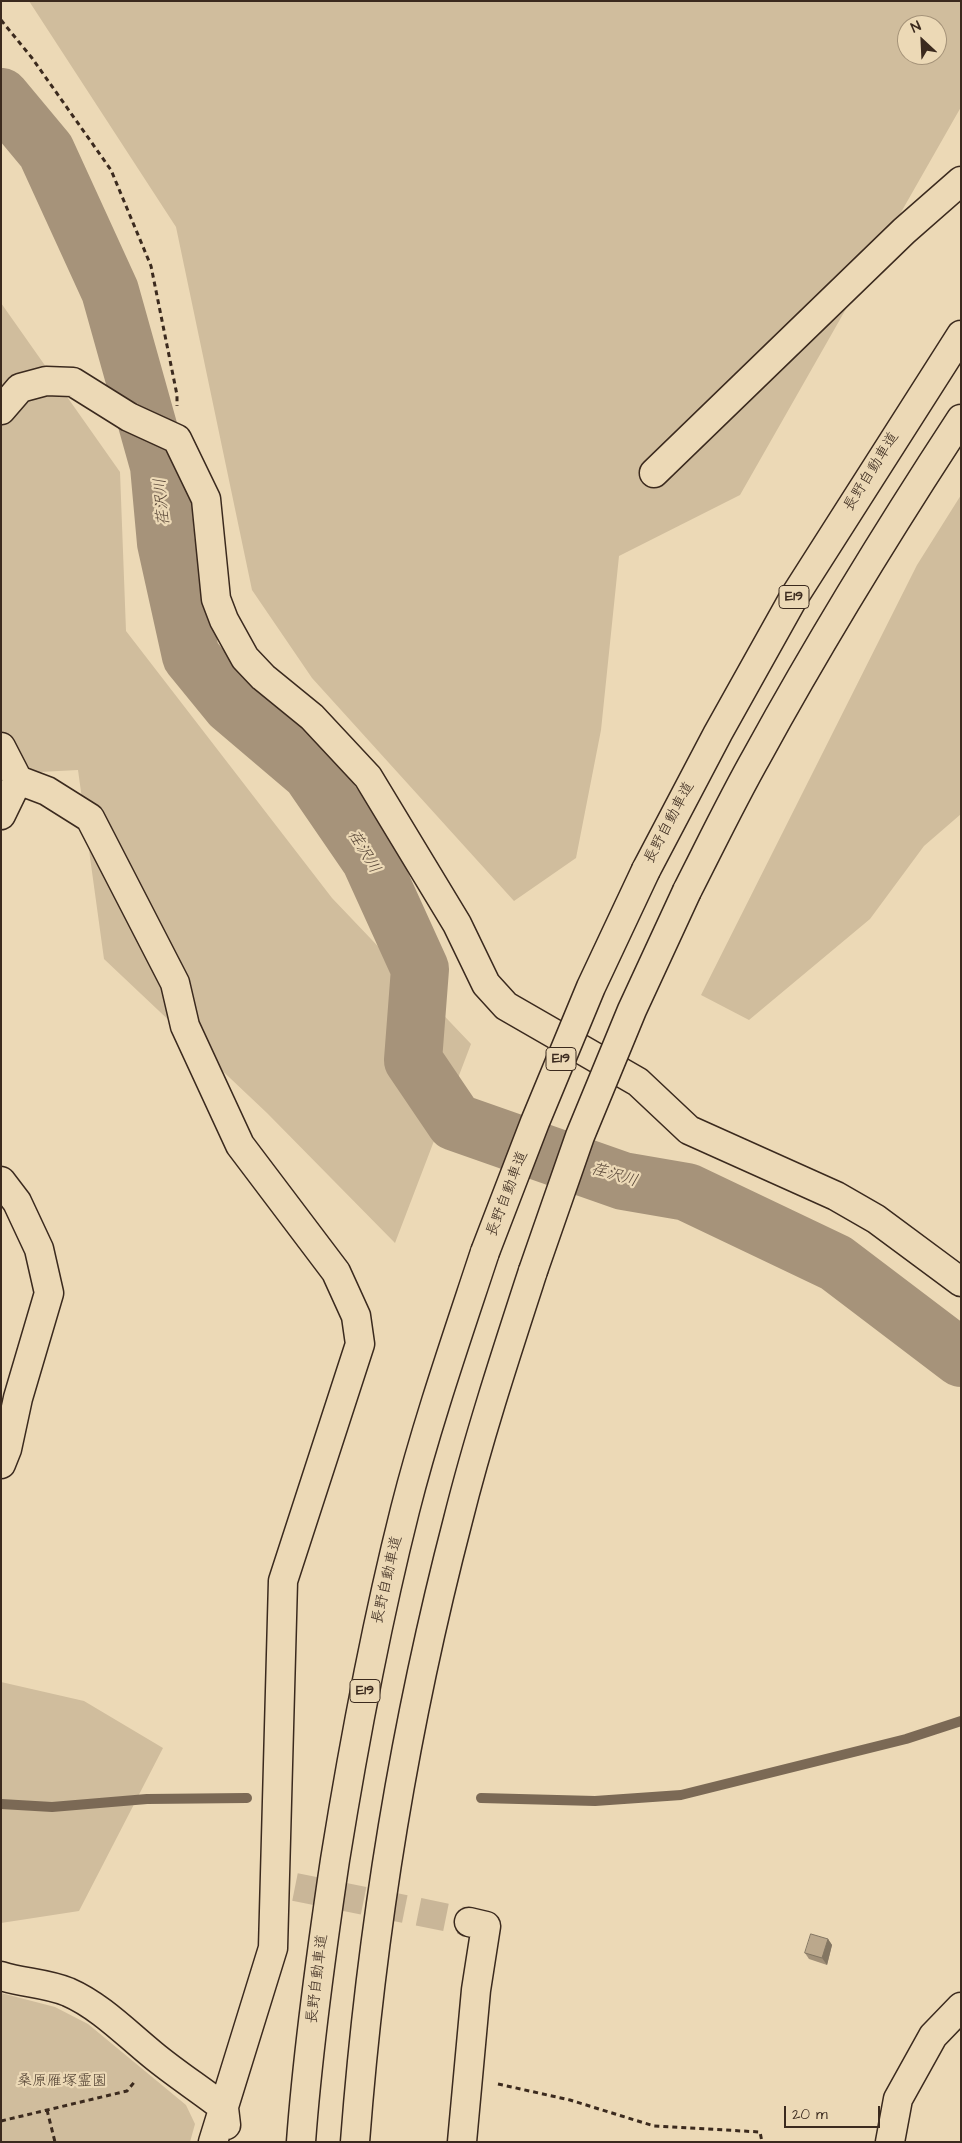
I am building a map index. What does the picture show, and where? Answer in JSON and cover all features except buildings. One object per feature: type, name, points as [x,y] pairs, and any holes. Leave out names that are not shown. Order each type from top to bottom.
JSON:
[{"type":"main road","points":[[654,473],[904,231],[961,181]]},
{"type":"main road","name":"長野自動車道","points":[[301,2142],[321,1951],[346,1794],[374,1644],[405,1508],[444,1375],[485,1252],[535,1122],[591,987],[646,870],[718,733],[794,598],[961,335]]},
{"type":"main road","points":[[1,410],[20,388],[46,381],[73,382],[129,417],[172,437],[206,499],[216,599],[224,620],[245,658],[263,677],[312,717],[368,777],[457,924],[486,984],[506,1006],[638,1082],[689,1130],[836,1196],[876,1219],[961,1282]]},
{"type":"main road","points":[[355,2142],[373,1952],[398,1802],[425,1658],[458,1520],[494,1391],[580,1136],[632,1010],[687,891],[756,756],[834,620],[961,419]]},
{"type":"main road","points":[[1,747],[18,780],[47,792],[90,818],[175,983],[184,1026],[240,1145],[336,1272],[356,1316],[360,1344],[283,1581],[285,1887],[273,1948],[213,2142]]},
{"type":"main road","points":[[1,815],[18,780]]},
{"type":"main road","points":[[1,1181],[17,1202],[39,1249],[49,1293],[18,1398],[7,1449],[1,1464]]},
{"type":"main road","points":[[462,2142],[476,1990],[486,1926],[469,1922]]},
{"type":"main road","points":[[1,1976],[12,1980],[34,1982],[68,1992],[102,2013],[155,2057],[224,2108],[227,2142]]},
{"type":"main road","points":[[890,2142],[898,2099],[933,2036],[961,2008]]},
{"type":"path","points":[[1,20],[32,58],[111,170],[151,266],[177,394],[172,437]]},
{"type":"path","points":[[1,2121],[127,2090],[155,2057]]},
{"type":"path","points":[[468,2077],[570,2100],[654,2126],[760,2132],[762,2142]]},
{"type":"path","points":[[47,2110],[55,2142]]},
{"type":"green space","points":[[29,1],[961,1],[961,107],[740,495],[619,556],[601,730],[576,858],[514,901],[312,678],[252,590],[176,227]]},
{"type":"green space","points":[[1,303],[120,472],[126,631],[332,898],[471,1044],[395,1243],[267,1113],[104,959],[78,770],[1,774]]},
{"type":"green space","points":[[961,495],[961,814],[924,846],[870,919],[749,1020],[701,995],[917,565]]},
{"type":"green space","points":[[1,1682],[84,1701],[163,1748],[79,1911],[1,1923]]},
{"type":"green space","name":"桑原雁塚霊園","points":[[1,1993],[55,2007],[88,2024],[186,2105],[195,2124],[190,2142],[1,2142]]},
{"type":"waterway","name":"荏沢川","points":[[1,97],[46,151],[110,291],[159,466],[166,543],[191,656],[231,705],[311,773],[370,859],[420,969],[413,1060],[455,1122],[623,1181],[687,1192],[836,1263],[961,1358]]},
{"type":"waterway","points":[[481,1798],[595,1801],[681,1795],[906,1739],[961,1721]]},
{"type":"waterway","points":[[1,1804],[52,1807],[147,1799],[247,1798]]},
{"type":"tunnel","points":[[295,1887],[469,1922]]}]
